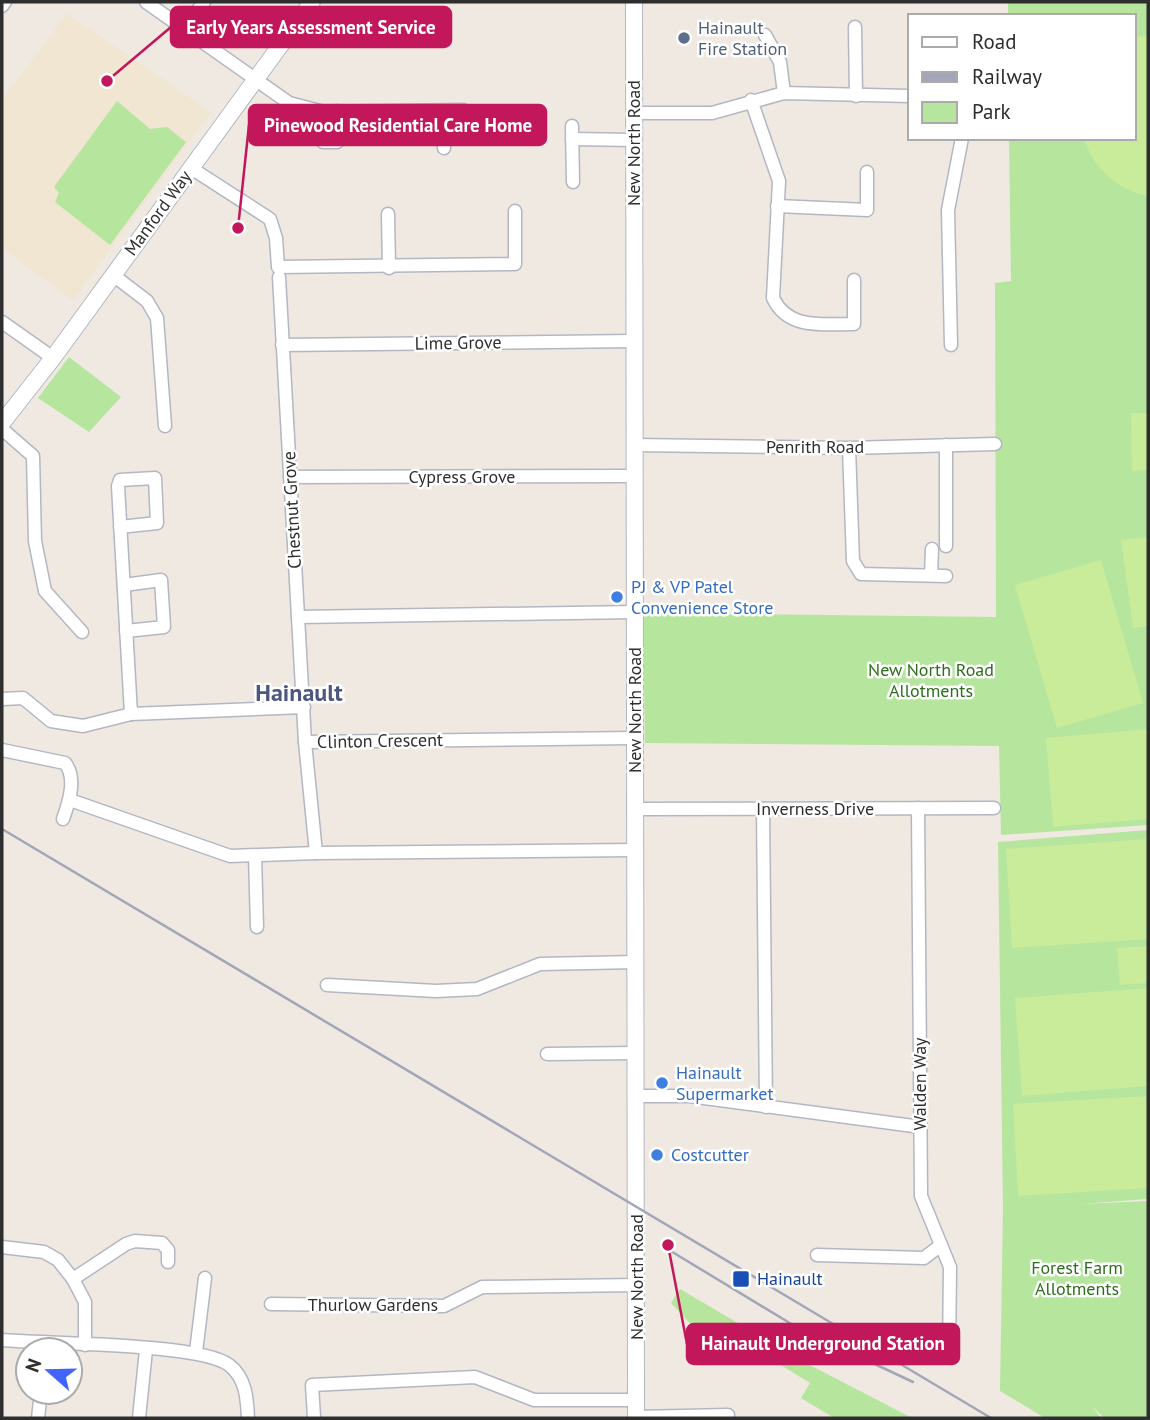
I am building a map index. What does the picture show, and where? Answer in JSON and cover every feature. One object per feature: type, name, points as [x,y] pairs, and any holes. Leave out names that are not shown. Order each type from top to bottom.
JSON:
[{"type":"street","points":[[2,6],[5,2]]},
{"type":"street","points":[[146,2],[289,103],[324,112],[463,110]]},
{"type":"street","points":[[183,29],[204,2]]},
{"type":"street","name":"Manford Way","points":[[2,423],[53,358],[312,2]]},
{"type":"street","name":"New North Road","points":[[634,2],[634,738],[638,1285],[636,1418]]},
{"type":"street","points":[[855,27],[856,96]]},
{"type":"street","points":[[765,35],[780,62],[784,93]]},
{"type":"street","points":[[634,113],[712,113],[784,93],[908,96]]},
{"type":"street","points":[[751,100],[779,181],[773,298],[778,308],[791,321],[854,324],[854,280]]},
{"type":"street","points":[[323,142],[337,142],[337,111]]},
{"type":"street","points":[[440,111],[444,148]]},
{"type":"street","points":[[573,182],[572,132],[635,140]]},
{"type":"street","points":[[951,345],[948,210],[962,140]]},
{"type":"street","points":[[191,169],[270,219],[276,238],[278,267],[389,268],[515,264],[515,211]]},
{"type":"street","points":[[777,206],[867,210],[867,172]]},
{"type":"street","points":[[388,214],[389,268]]},
{"type":"street","points":[[113,275],[147,301],[157,318],[165,426]]},
{"type":"street","name":"Chestnut Grove","points":[[279,277],[305,742]]},
{"type":"street","points":[[2,322],[53,358]]},
{"type":"street","name":"Lime Grove","points":[[282,345],[634,341]]},
{"type":"street","points":[[2,429],[33,456],[35,541],[45,591],[82,632]]},
{"type":"street","name":"Penrith Road","points":[[634,444],[849,448],[995,444]]},
{"type":"street","points":[[946,445],[946,546]]},
{"type":"street","points":[[849,448],[853,561],[861,574],[946,576]]},
{"type":"street","name":"Cypress Grove","points":[[290,477],[634,476]]},
{"type":"street","points":[[120,527],[157,523],[155,478],[120,480],[120,527],[131,714]]},
{"type":"street","points":[[931,576],[932,549]]},
{"type":"street","points":[[124,585],[161,580],[164,627],[126,631]]},
{"type":"street","points":[[298,617],[635,612]]},
{"type":"street","points":[[2,699],[23,698],[51,721],[83,726],[131,714],[304,707]]},
{"type":"street","name":"Clinton Crescent","points":[[316,853],[305,742],[634,738]]},
{"type":"street","points":[[2,750],[65,763],[71,770],[70,800],[63,819]]},
{"type":"street","points":[[70,800],[230,856],[635,850]]},
{"type":"street","points":[[763,808],[766,1107]]},
{"type":"street","name":"Walden Way","points":[[918,808],[921,1196],[950,1267],[949,1354]]},
{"type":"street","name":"Inverness Drive","points":[[635,809],[994,808]]},
{"type":"street","points":[[255,856],[257,927]]},
{"type":"street","points":[[327,985],[436,991],[477,989],[540,964],[636,962]]},
{"type":"street","points":[[547,1054],[636,1053]]},
{"type":"street","points":[[637,1096],[689,1096],[921,1127]]},
{"type":"street","points":[[74,1279],[135,1241],[162,1243],[168,1250],[168,1262]]},
{"type":"street","points":[[817,1255],[924,1258],[941,1245]]},
{"type":"street","points":[[2,1247],[44,1252],[58,1260],[74,1279],[85,1302],[85,1345],[196,1352],[232,1366],[244,1382],[248,1418]]},
{"type":"street","points":[[196,1352],[205,1278]]},
{"type":"street","name":"Thurlow Gardens","points":[[271,1304],[444,1306],[482,1287],[638,1285]]},
{"type":"street","points":[[139,1418],[146,1350]]},
{"type":"street","points":[[314,1417],[312,1385],[475,1377],[534,1400],[637,1400]]},
{"type":"street","points":[[636,1418],[728,1415]]},
{"type":"shaded area","points":[[67,14],[211,112],[73,300],[2,248],[2,100]]},
{"type":"green space","name":"New North Road Allotments","points":[[1008,2],[1148,2],[1148,825],[1001,835],[999,746],[645,743],[643,613],[996,617],[995,283],[1011,281],[1009,140],[1136,140],[1136,14],[1008,14]]},
{"type":"green space","points":[[1148,35],[1148,196],[1126,189],[1108,176],[1093,159],[1085,140],[1136,140],[1136,38]]},
{"type":"green space","points":[[117,101],[150,129],[167,127],[186,142],[110,245],[55,202],[59,193],[54,187]]},
{"type":"green space","points":[[69,357],[121,397],[89,432],[38,398]]},
{"type":"green space","points":[[1131,413],[1148,413],[1148,470],[1132,471]]},
{"type":"green space","points":[[1148,537],[1148,626],[1133,628],[1121,540]]},
{"type":"green space","points":[[1101,560],[1143,703],[1057,728],[1015,585]]},
{"type":"green space","points":[[1148,729],[1148,819],[1053,827],[1046,738]]},
{"type":"green space","name":"Forest Farm Allotments","points":[[1148,830],[1148,1199],[1080,1204],[1148,1201],[1148,1418],[1104,1418],[1092,1406],[1101,1418],[1045,1418],[1000,1391],[1003,1208],[998,842]]},
{"type":"green space","points":[[1148,839],[1148,939],[1012,948],[1006,849]]},
{"type":"green space","points":[[1148,946],[1148,983],[1120,985],[1117,948]]},
{"type":"green space","points":[[1148,988],[1148,1086],[1022,1096],[1015,998]]},
{"type":"green space","points":[[1148,1096],[1148,1188],[1018,1196],[1013,1104]]},
{"type":"green space","points":[[680,1289],[804,1362],[912,1418],[834,1418],[801,1398],[810,1383],[761,1353],[752,1365],[735,1357],[720,1356],[671,1303]]},
{"type":"railway","points":[[2,829],[991,1418]]},
{"type":"railway","points":[[669,1250],[798,1328],[913,1382]]},
{"type":"place","name":"Hainault Fire Station","points":[[684,38]]},
{"type":"place","name":"Early Years Assessment Service","points":[[107,81]]},
{"type":"place","name":"Pinewood Residential Care Home","points":[[238,228]]},
{"type":"place","name":"PJ & VP Patel Convenience Store","points":[[617,597]]},
{"type":"place","name":"Hainault Supermarket","points":[[662,1083]]},
{"type":"place","name":"Costcutter","points":[[657,1155]]},
{"type":"place","name":"Hainault Underground Station","points":[[668,1245]]},
{"type":"place","name":"Hainault","points":[[741,1279]]},
{"type":"district","name":"Hainault","points":[[299,693]]}]
